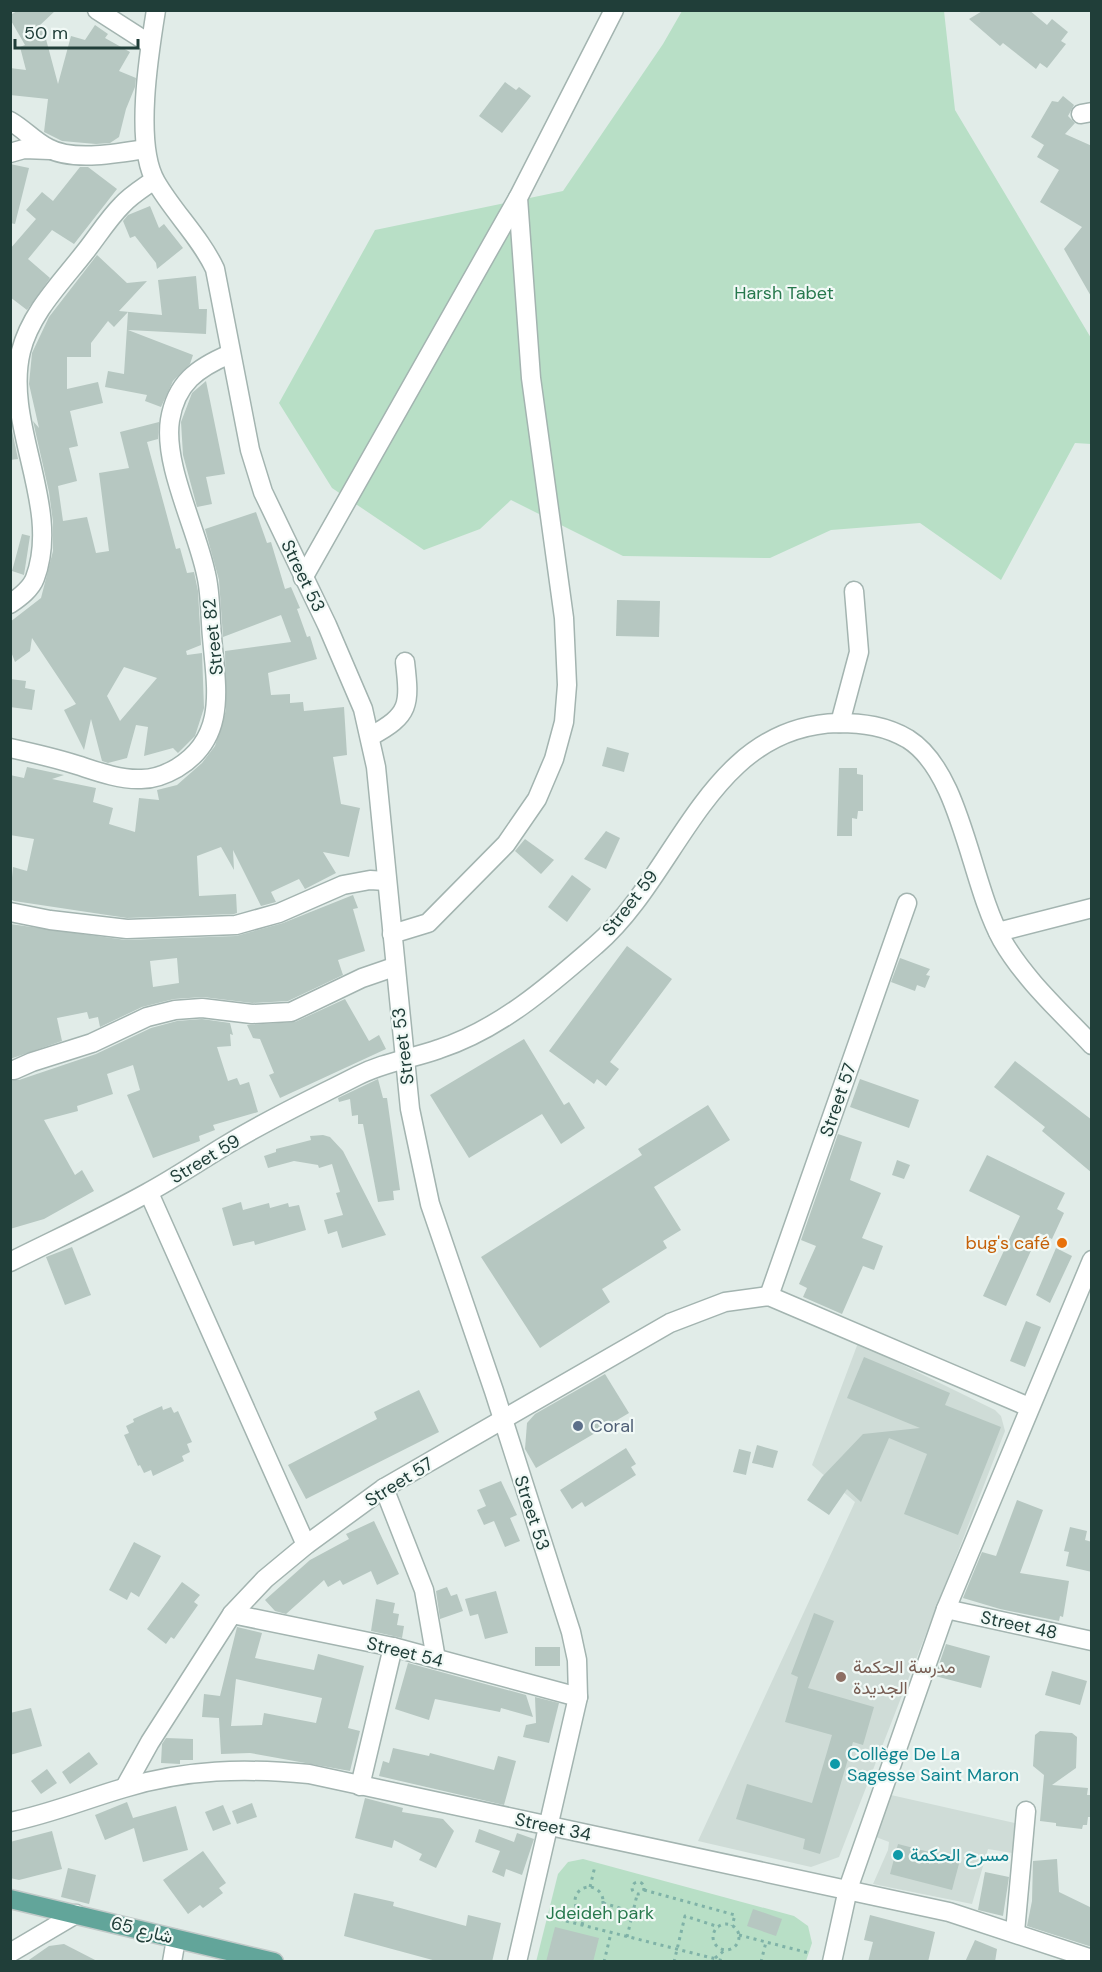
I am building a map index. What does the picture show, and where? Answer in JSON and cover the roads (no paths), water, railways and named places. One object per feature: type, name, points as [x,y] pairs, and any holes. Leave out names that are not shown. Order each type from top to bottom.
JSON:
[{"type":"main road","name":"شارع 65","points":[[10,1899],[274,1962]]},
{"type":"street","points":[[97,10],[150,44]]},
{"type":"street","name":"Street 53","points":[[156,10],[150,44],[145,149],[154,180],[207,252],[214,269],[250,450],[263,492],[327,625],[363,709],[370,736],[410,1108],[430,1204],[571,1632],[577,1660],[578,1696],[517,1962]]},
{"type":"street","points":[[303,578],[518,198],[614,10]]},
{"type":"street","points":[[10,121],[50,150]]},
{"type":"street","points":[[10,153],[24,149],[107,155],[145,149]]},
{"type":"street","points":[[10,604],[34,579],[41,535],[36,487],[19,396],[17,377],[21,350],[33,320],[54,291],[120,207],[154,180]]},
{"type":"street","points":[[392,934],[428,923],[506,844],[537,799],[554,759],[564,722],[567,685],[564,618],[531,378],[518,198]]},
{"type":"street","name":"Street 82","points":[[10,748],[110,775],[138,779],[155,778],[182,765],[201,746],[208,734],[216,709],[218,678],[207,575],[178,482],[169,432],[170,419],[181,387],[202,369],[230,354]]},
{"type":"street","points":[[840,723],[860,652],[854,591]]},
{"type":"street","points":[[370,736],[396,722],[404,710],[408,687],[405,662]]},
{"type":"street","name":"Street 59","points":[[10,1262],[149,1192],[231,1142],[362,1073],[404,1058],[440,1049],[466,1038],[493,1025],[530,1001],[600,942],[625,915],[722,778],[761,746],[785,733],[819,724],[863,723],[886,729],[910,740],[927,756],[953,800],[979,890],[998,932],[1026,974],[1092,1045]]},
{"type":"street","points":[[10,912],[50,920],[127,929],[236,924],[279,913],[343,885],[370,880],[386,881]]},
{"type":"street","name":"Street 57","points":[[125,1787],[150,1742],[232,1614],[265,1579],[306,1545],[384,1488],[670,1323],[725,1302],[769,1296],[907,903]]},
{"type":"street","points":[[998,932],[1092,908]]},
{"type":"street","points":[[14,1070],[92,1043],[147,1017],[175,1010],[202,1008],[252,1014],[291,1012],[362,978],[394,967]]},
{"type":"street","points":[[149,1192],[306,1545]]},
{"type":"street","points":[[831,1962],[849,1889],[946,1609],[1092,1260]]},
{"type":"street","points":[[769,1296],[1029,1407]]},
{"type":"street","points":[[384,1488],[424,1590],[436,1659]]},
{"type":"street","name":"Street 48","points":[[946,1609],[1092,1641]]},
{"type":"street","name":"Street 54","points":[[232,1614],[393,1647],[578,1696]]},
{"type":"street","points":[[360,1786],[393,1647]]},
{"type":"street","name":"Street 34","points":[[10,1822],[42,1816],[125,1787],[195,1773],[253,1769],[309,1774],[949,1912],[1092,1959]]},
{"type":"street","points":[[1015,1932],[1026,1811]]},
{"type":"street","points":[[10,1953],[76,1914]]},
{"type":"street","points":[[172,1962],[176,1939]]},
{"type":"place","name":"bug's café","points":[[1062,1243]]},
{"type":"place","name":"Coral","points":[[578,1426]]},
{"type":"place","name":"مدرسة الحكمة الجديدة","points":[[841,1677]]},
{"type":"place","name":"Collège De La Sagesse Saint Maron","points":[[835,1764]]},
{"type":"place","name":"مسرح الحكمة","points":[[898,1855]]},
{"type":"park label","name":"Harsh Tabet","points":[[784,293]]},
{"type":"park label","name":"Jdeideh park","points":[[600,1913]]}]
